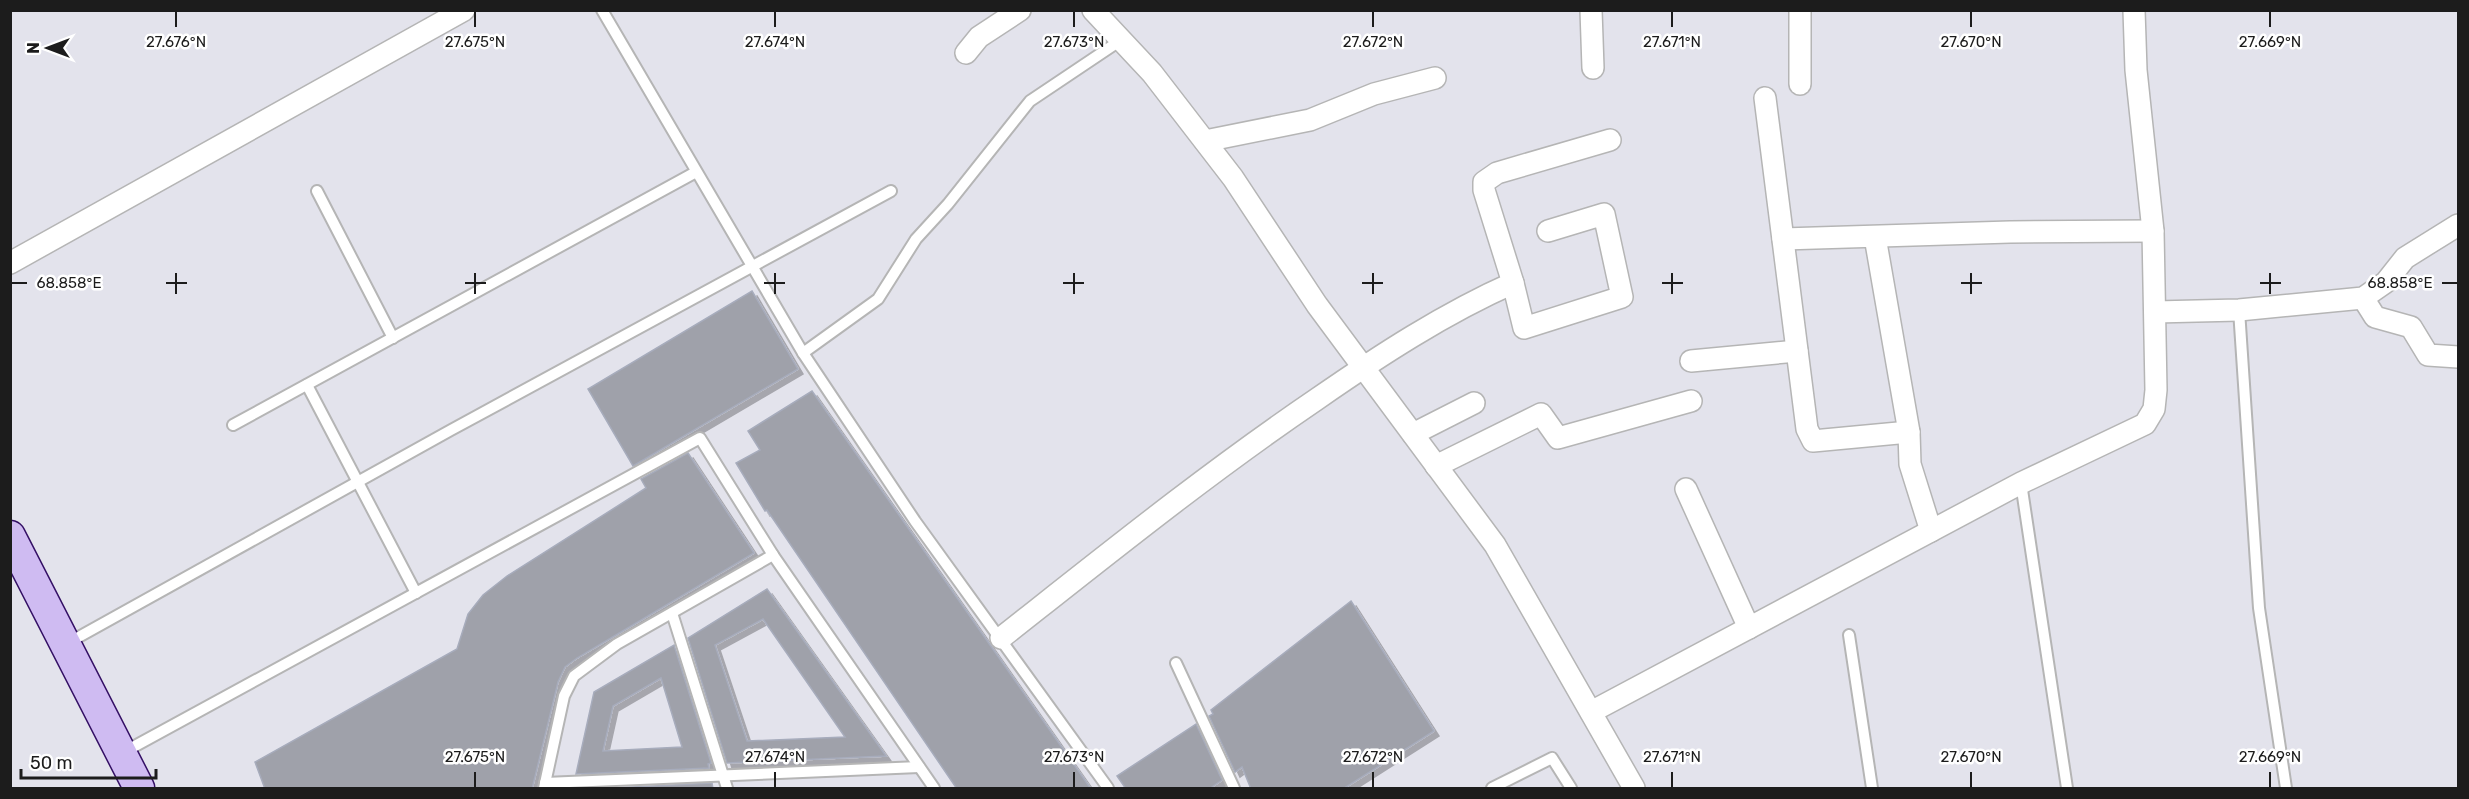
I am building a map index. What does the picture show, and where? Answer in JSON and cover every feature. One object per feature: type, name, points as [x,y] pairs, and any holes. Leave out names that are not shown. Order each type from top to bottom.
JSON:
[{"type":"main road","points":[[10,536],[139,789]]},
{"type":"street","points":[[10,263],[464,10]]},
{"type":"street","points":[[966,53],[979,37],[1020,10]]},
{"type":"street","points":[[1093,10],[1152,73],[1205,141],[1260,215],[1317,305],[1495,545],[1634,789]]},
{"type":"street","points":[[1591,10],[1593,68]]},
{"type":"street","points":[[1800,10],[1800,84]]},
{"type":"street","points":[[1591,712],[2021,483],[2145,424],[2154,409],[2156,390],[2153,231],[2136,69],[2134,10]]},
{"type":"street","points":[[1205,141],[1310,120],[1374,94],[1435,78]]},
{"type":"street","points":[[1765,98],[1807,429],[1813,441],[1909,432]]},
{"type":"street","points":[[1548,231],[1604,214],[1622,297],[1524,328],[1514,283],[1484,190],[1484,182],[1497,173],[1610,140]]},
{"type":"street","points":[[2155,312],[2239,310],[2362,298],[2386,282],[2405,258],[2458,225]]},
{"type":"street","points":[[1783,239],[2010,232],[2153,231]]},
{"type":"street","points":[[1875,237],[1909,432],[1910,464],[1931,531]]},
{"type":"street","points":[[1001,638],[1248,446],[1363,367],[1478,298],[1514,283]]},
{"type":"street","points":[[2362,298],[2375,317],[2411,327],[2428,355],[2458,357]]},
{"type":"street","points":[[1691,361],[1797,351]]},
{"type":"street","points":[[1436,466],[1541,414],[1558,438],[1691,401]]},
{"type":"street","points":[[1413,434],[1474,403]]},
{"type":"street","points":[[1686,489],[1749,628]]},
{"type":"lane","points":[[602,10],[803,353],[915,521],[1108,789]]},
{"type":"lane","points":[[803,353],[878,298],[916,239],[948,204],[1030,101],[1121,40]]},
{"type":"lane","points":[[233,425],[696,172]]},
{"type":"lane","points":[[316,191],[393,338]]},
{"type":"lane","points":[[66,644],[359,481],[891,191]]},
{"type":"lane","points":[[2239,310],[2259,608],[2286,789]]},
{"type":"lane","points":[[307,385],[416,593]]},
{"type":"lane","points":[[121,753],[700,438],[773,555],[934,789]]},
{"type":"lane","points":[[2021,483],[2067,789]]},
{"type":"lane","points":[[773,555],[617,644],[574,676],[564,696],[545,786],[723,774],[919,767]]},
{"type":"lane","points":[[672,613],[727,789]]},
{"type":"lane","points":[[1850,636],[1872,789]]},
{"type":"lane","points":[[1176,663],[1234,789]]},
{"type":"lane","points":[[1492,789],[1552,758],[1570,789]]},
{"type":"building","points":[[752,291],[798,369],[633,466],[588,389]]},
{"type":"building","points":[[812,391],[1091,789],[957,789],[767,510],[765,511],[736,463],[760,450],[748,431]]},
{"type":"building","points":[[688,453],[754,553],[565,667],[558,682],[532,789],[265,789],[255,762],[457,649],[468,614],[483,595],[507,576],[646,488],[641,479]]},
{"type":"building","points":[[767,589],[886,756],[727,763],[688,638]],"holes":[[[763,619],[845,737],[747,741],[715,645]]]},
{"type":"building","points":[[1351,601],[1434,731],[1343,789],[1251,789],[1242,767],[1235,772],[1209,716],[1213,714],[1211,710]]},
{"type":"building","points":[[674,645],[711,763],[708,764],[709,768],[576,774],[594,692]],"holes":[[[661,678],[682,747],[603,751],[613,706]]]},
{"type":"building","points":[[1196,724],[1222,780],[1209,789],[1126,789],[1117,776]]},
{"type":"building","points":[[712,783],[713,789],[592,789]]}]
